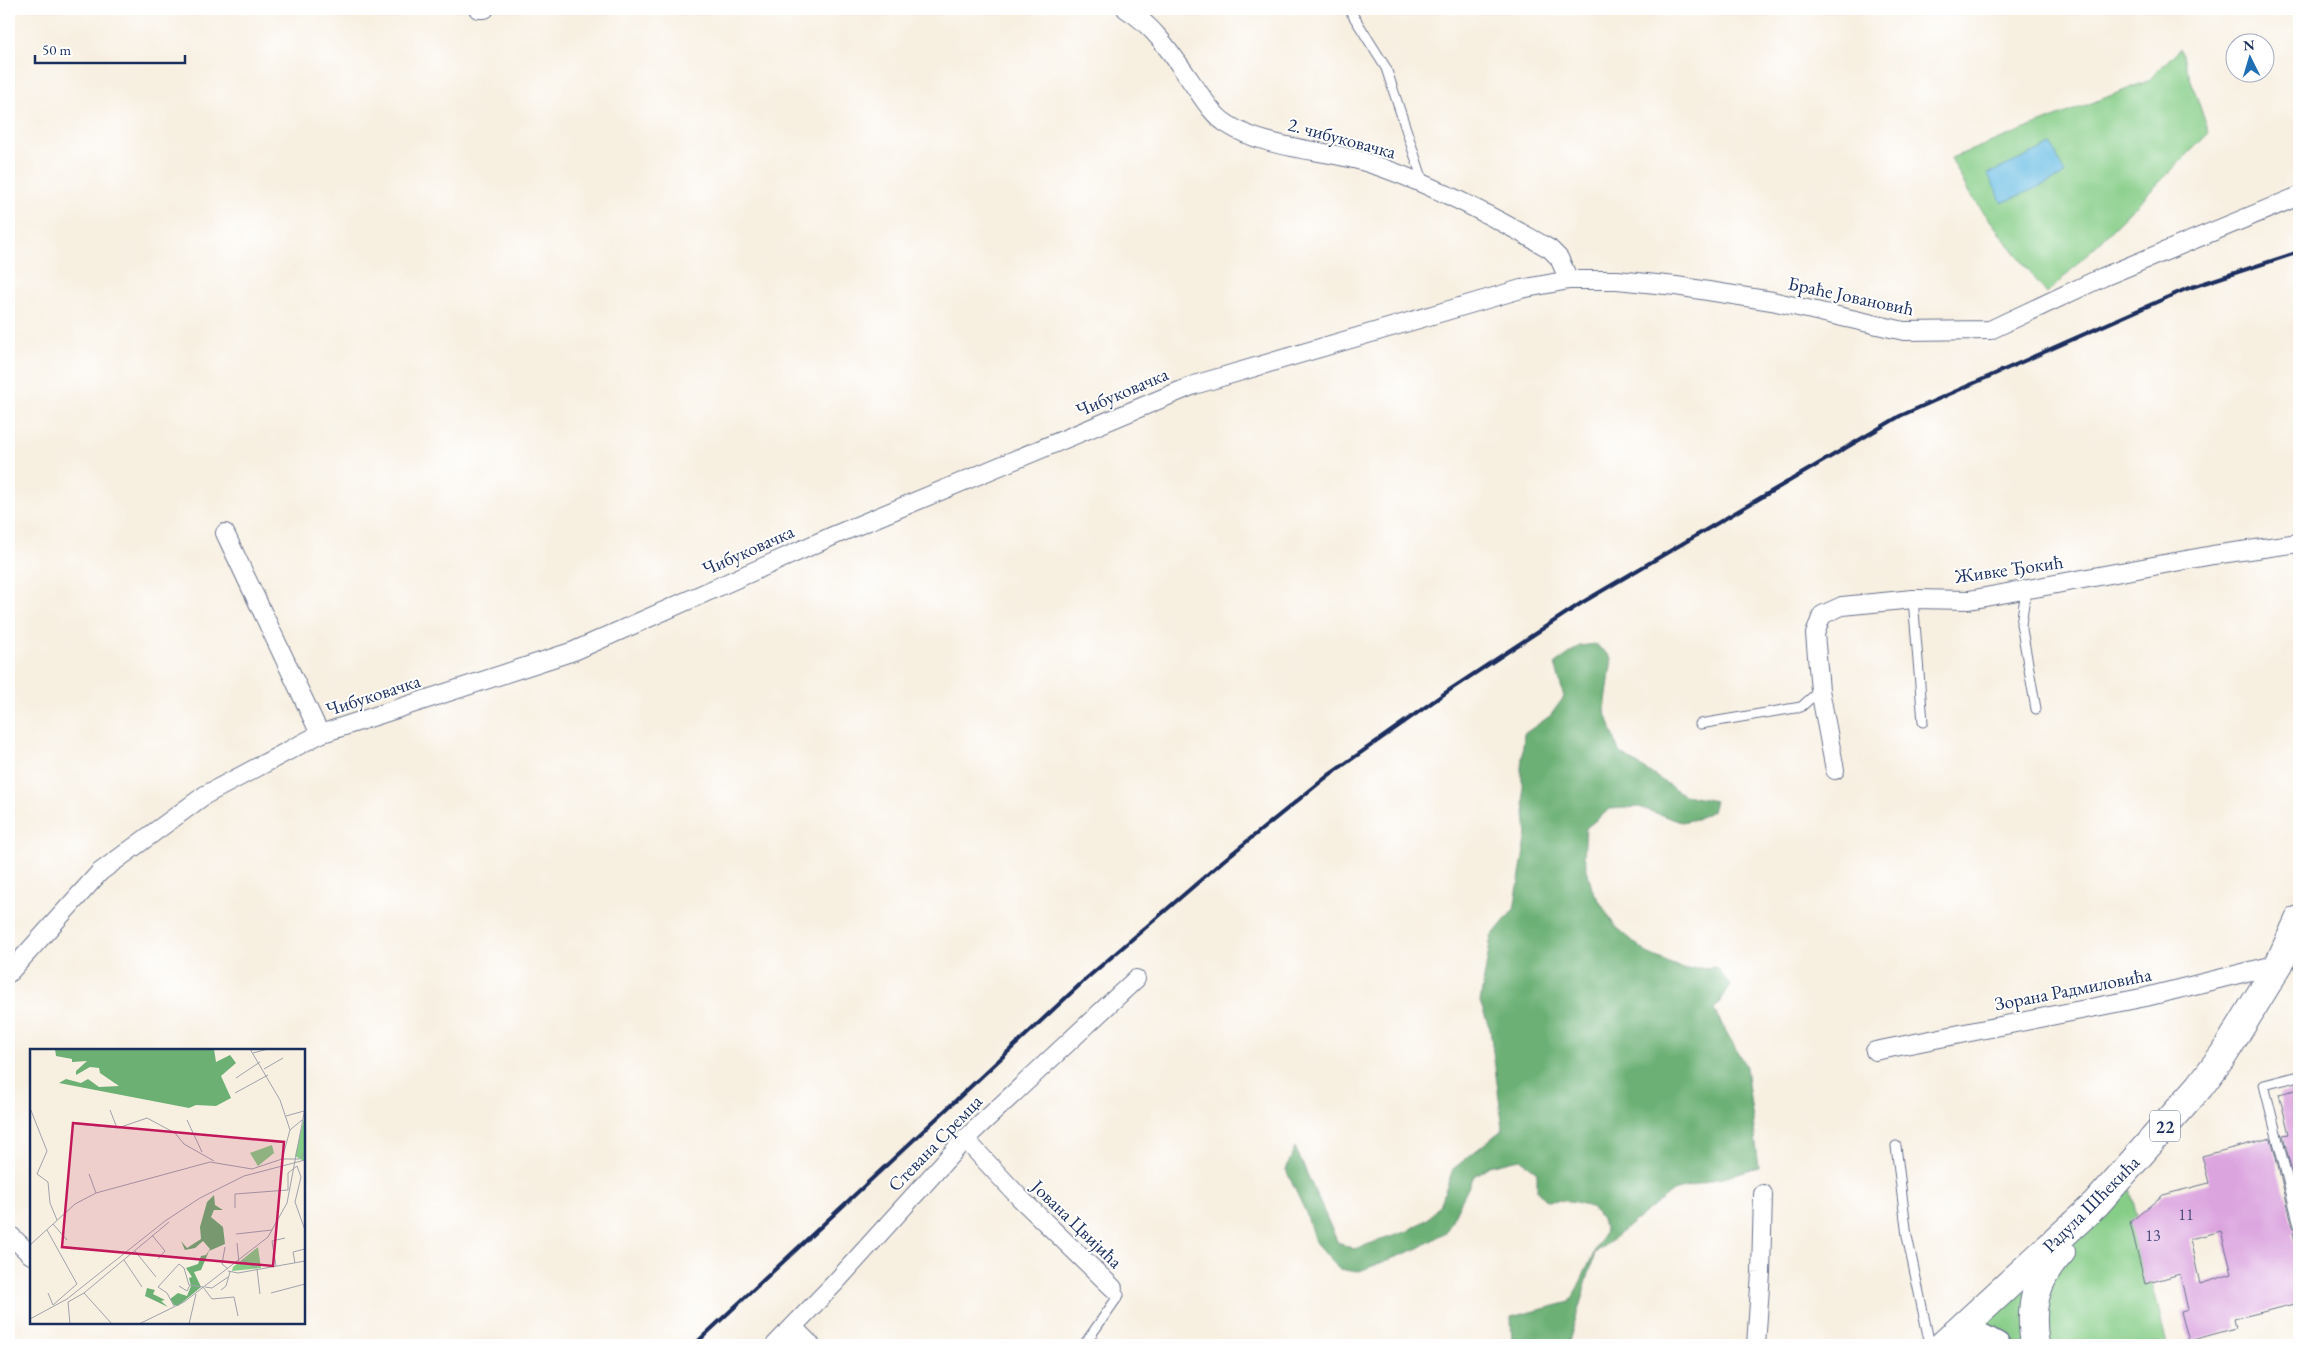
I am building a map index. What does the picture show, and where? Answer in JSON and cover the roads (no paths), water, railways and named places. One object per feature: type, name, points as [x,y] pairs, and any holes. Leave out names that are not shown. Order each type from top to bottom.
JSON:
[{"type":"main road","name":"Радула Шћекића","points":[[1943,1345],[2096,1204],[2214,1068],[2279,964],[2299,920]]},
{"type":"main road","points":[[2035,1345],[2032,1312],[2039,1286],[2048,1268],[2089,1220],[2096,1204]]},
{"type":"street","points":[[479,9],[485,9]]},
{"type":"street","name":"2. чибуковачка","points":[[1126,9],[1139,17],[1156,35],[1205,101],[1226,124],[1265,140],[1365,162],[1425,187],[1550,249],[1559,258],[1569,280]]},
{"type":"street","name":"Браће Јовановић","points":[[1569,280],[1617,280],[1676,286],[1772,301],[1904,331],[1990,330],[2103,277],[2298,193]]},
{"type":"street","name":"Чибуковачка","points":[[9,973],[100,872],[204,795],[320,734],[574,651],[835,535],[1194,385],[1522,289],[1569,280]]},
{"type":"street","points":[[225,533],[320,734]]},
{"type":"street","name":"Живке Ђокић","points":[[1834,770],[1820,690],[1815,634],[1822,614],[1842,606],[1913,599],[1969,600],[2213,555],[2299,543]]},
{"type":"street","name":"Зорана Радмиловића","points":[[1874,1051],[2146,997],[2279,964]]},
{"type":"street","name":"Стевана Сремца","points":[[775,1345],[794,1328],[965,1139],[1136,979]]},
{"type":"street","name":"Јована Цвијића","points":[[965,1139],[1020,1198],[1112,1288]]},
{"type":"street","points":[[1756,1345],[1761,1273],[1763,1194]]},
{"type":"street","points":[[9,1234],[30,1254]]},
{"type":"street","points":[[1964,1327],[1997,1345]]},
{"type":"street","points":[[794,1328],[811,1345]]},
{"type":"lane","points":[[1349,9],[1386,68],[1425,187]]},
{"type":"lane","points":[[2026,590],[2021,624],[2036,710]]},
{"type":"lane","points":[[1913,599],[1923,722]]},
{"type":"lane","points":[[1700,724],[1801,707],[1820,690]]},
{"type":"lane","points":[[2299,1076],[2264,1085],[2299,1225]]},
{"type":"lane","points":[[1896,1146],[1908,1236],[1930,1345]]},
{"type":"lane","name":"Јована Цвијића","points":[[1084,1345],[1119,1295],[1112,1288]]},
{"type":"water","points":[[2052,145],[2065,175],[2002,203],[1988,174]]},
{"type":"railway","points":[[694,1345],[1087,978],[1224,860],[1329,775],[1451,689],[1583,602],[1900,416],[2186,289],[2299,252]]}]
